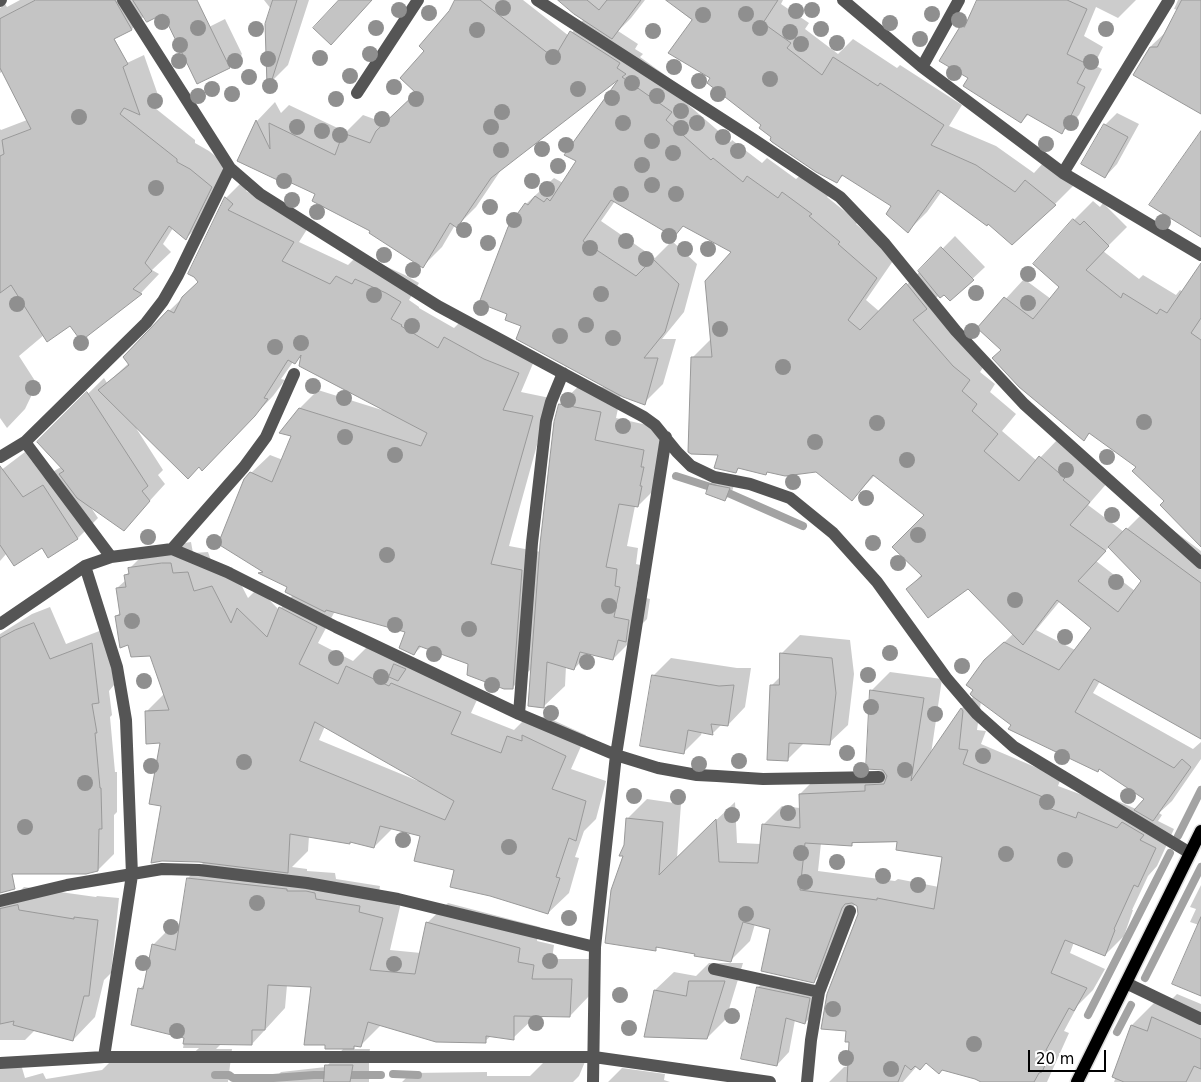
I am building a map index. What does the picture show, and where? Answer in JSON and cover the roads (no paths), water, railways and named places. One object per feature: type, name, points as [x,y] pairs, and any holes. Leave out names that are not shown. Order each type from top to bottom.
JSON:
[{"type":"main road","points":[[1077,1082],[1201,831]]},
{"type":"street","points":[[122,0],[230,168],[260,194],[438,306],[644,417],[655,425],[691,466],[714,477],[750,484],[790,498],[833,533],[877,582],[947,679],[977,714],[1006,740],[1014,747],[1190,853]]},
{"type":"street","points":[[357,92],[418,0]]},
{"type":"street","points":[[537,0],[840,197],[885,244],[956,331],[1024,404],[1201,563]]},
{"type":"street","points":[[843,0],[922,67],[1063,173],[1201,255]]},
{"type":"street","points":[[922,67],[959,0]]},
{"type":"street","points":[[1063,173],[1169,0]]},
{"type":"street","points":[[0,458],[25,442],[146,323],[163,301],[178,275],[230,168]]},
{"type":"street","points":[[172,549],[244,467],[266,437],[294,374]]},
{"type":"street","points":[[518,714],[532,544],[546,421],[551,402],[563,374]]},
{"type":"street","points":[[593,1082],[594,947],[616,755],[666,437]]},
{"type":"street","points":[[25,442],[111,557]]},
{"type":"street","points":[[0,624],[85,566],[111,557],[172,549],[227,572],[336,627],[518,714],[616,755],[658,768],[717,776],[764,779],[879,777]]},
{"type":"street","points":[[85,566],[116,667],[126,720],[132,875],[104,1057]]},
{"type":"street","points":[[0,901],[67,885],[162,869],[199,870],[307,883],[398,899],[594,947]]},
{"type":"street","points":[[807,1082],[811,1040],[819,992],[850,911]]},
{"type":"street","points":[[714,969],[819,992]]},
{"type":"street","points":[[1126,983],[1201,1019]]},
{"type":"street","points":[[0,1063],[104,1057],[594,1057],[770,1082]]},
{"type":"waterway","points":[[676,476],[726,492],[803,526]]},
{"type":"waterway","points":[[1178,836],[1201,790]]},
{"type":"waterway","points":[[1088,1015],[1170,853]]},
{"type":"waterway","points":[[1145,978],[1201,867]]},
{"type":"waterway","points":[[1117,1032],[1131,1005]]},
{"type":"waterway","points":[[393,1074],[418,1075]]},
{"type":"waterway","points":[[215,1075],[229,1075],[233,1078],[381,1075]]}]
